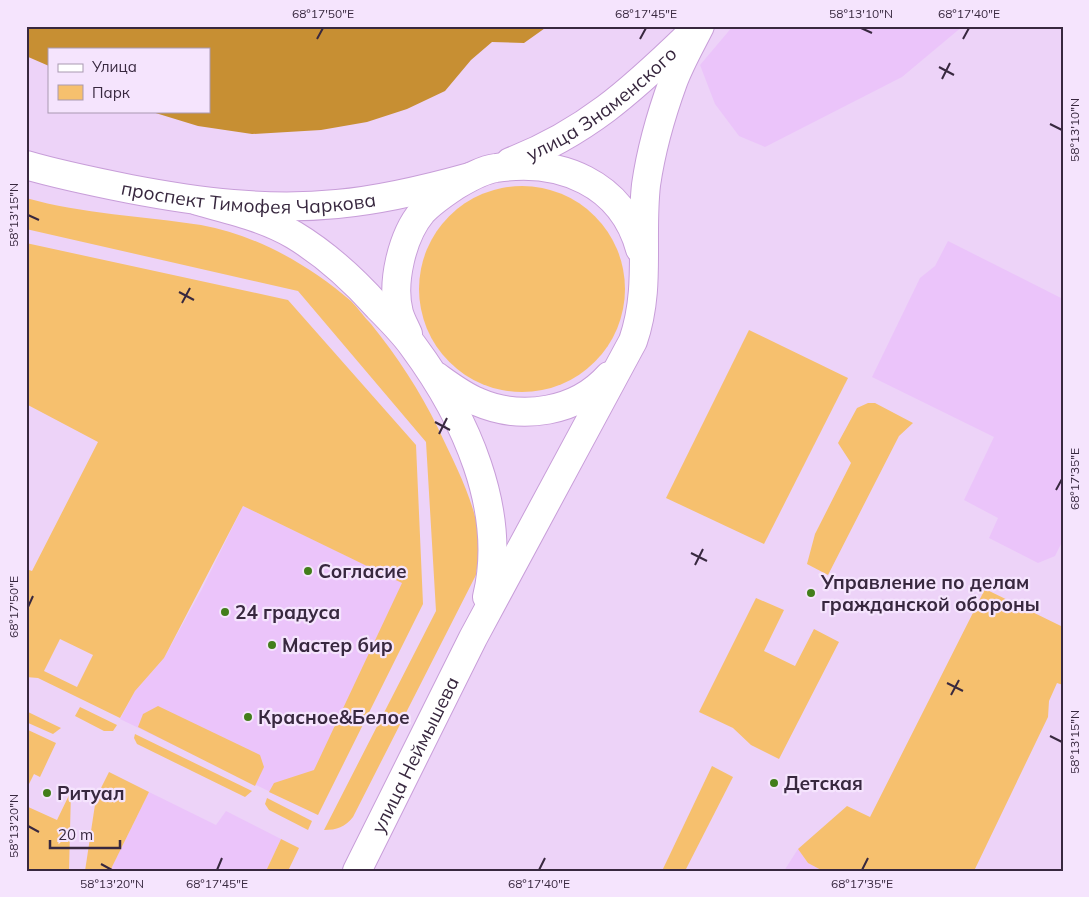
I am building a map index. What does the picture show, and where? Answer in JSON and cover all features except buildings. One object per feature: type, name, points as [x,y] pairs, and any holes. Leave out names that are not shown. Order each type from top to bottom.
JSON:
[{"type":"main road","name":"улица Знаменского","points":[[483,173],[549,146],[583,126],[622,98],[699,26]]},
{"type":"main road","points":[[473,638],[626,356],[640,321],[643,299],[643,241],[646,185],[657,130],[674,80],[699,26]]},
{"type":"main road","name":"проспект Тимофея Чаркова","points":[[26,165],[89,181],[198,201],[254,206],[337,204],[422,190],[483,173]]},
{"type":"main road","points":[[412,345],[399,312],[396,283],[407,236],[422,212],[440,195],[483,173],[523,166],[556,168],[586,180],[605,192],[620,208],[632,228],[640,247],[644,273]]},
{"type":"main road","points":[[198,201],[263,220],[293,234],[322,253],[347,274],[412,345],[431,372],[453,410],[474,456],[486,492],[492,525],[493,555],[491,578],[484,607],[473,638]]},
{"type":"main road","points":[[431,372],[456,391],[480,403],[508,411],[537,412],[557,409],[583,398],[602,383],[626,356]]},
{"type":"main road","name":"улица Неймышева","points":[[357,871],[473,638]]},
{"type":"shaded area","points":[[26,26],[548,26],[524,43],[492,42],[471,60],[445,91],[407,109],[367,122],[321,130],[252,134],[198,126],[152,112],[210,112],[210,48],[48,48],[48,66],[26,56]]},
{"type":"shaded area","points":[[733,26],[963,26],[902,77],[765,147],[739,136],[715,104],[700,65]]},
{"type":"shaded area","points":[[948,241],[1063,299],[1063,540],[1055,556],[1038,563],[989,538],[998,518],[964,500],[994,437],[872,377],[920,278],[935,266]]},
{"type":"shaded area","points":[[243,506],[403,583],[318,815],[120,719],[135,691],[164,658],[202,589]]},
{"type":"shaded area","points":[[149,792],[216,825],[226,811],[281,839],[266,871],[110,871]]},
{"type":"shaded area","points":[[798,849],[808,863],[823,871],[784,871]]},
{"type":"green space","points":[[522,186],[542,188],[561,194],[579,203],[595,216],[608,232],[617,250],[623,269],[625,289],[623,309],[617,328],[608,346],[595,362],[579,375],[561,384],[542,390],[522,392],[502,390],[483,384],[465,375],[449,362],[436,346],[427,328],[421,309],[419,289],[421,269],[427,250],[436,232],[449,216],[465,203],[483,194],[502,188]]},
{"type":"green space","points":[[26,198],[69,208],[201,225],[242,236],[281,253],[318,275],[354,304],[399,361],[416,387],[438,428],[464,485],[475,515],[480,548],[476,575],[353,817],[340,827],[324,830],[436,611],[426,442],[298,291],[26,229]]},
{"type":"green space","points":[[26,243],[288,300],[416,445],[423,604],[318,815],[269,792],[274,783],[314,770],[402,583],[243,506],[164,658],[135,691],[120,718],[38,678],[26,677],[26,569],[32,571],[98,442],[26,404]],"holes":[[[60,639],[93,655],[77,687],[44,671]]]},
{"type":"green space","points":[[749,330],[848,378],[764,544],[666,498]]},
{"type":"green space","points":[[868,403],[875,403],[913,423],[899,436],[828,575],[807,564],[815,534],[851,463],[838,443],[857,408]]},
{"type":"green space","points":[[985,589],[1063,627],[1063,685],[1057,683],[1049,701],[1048,717],[974,871],[823,871],[808,863],[798,849],[847,806],[870,817]]},
{"type":"green space","points":[[756,598],[784,610],[764,651],[795,666],[814,629],[839,642],[779,759],[751,745],[733,728],[699,712]]},
{"type":"green space","points":[[158,706],[260,755],[264,767],[255,786],[138,727],[143,714]]},
{"type":"green space","points":[[80,707],[117,725],[113,731],[104,731],[75,716]]},
{"type":"green space","points":[[26,711],[61,728],[53,734],[26,722]]},
{"type":"green space","points":[[26,729],[56,743],[40,777],[34,774],[26,790]]},
{"type":"green space","points":[[135,734],[252,791],[245,797],[137,744],[134,738]]},
{"type":"green space","points":[[712,766],[733,777],[685,871],[662,871]]},
{"type":"green space","points":[[109,772],[149,792],[110,871],[85,871],[96,798]]},
{"type":"green space","points":[[71,791],[69,871],[26,871],[26,806],[57,820]]},
{"type":"green space","points":[[267,798],[312,821],[308,830],[269,810],[265,804]]},
{"type":"green space","points":[[281,839],[299,848],[288,871],[266,871]]},
{"type":"place","name":"Согласие","points":[[308,571]]},
{"type":"place","name":"Управление по делам гражданской обороны","points":[[811,593]]},
{"type":"place","name":"24 градуса","points":[[225,612]]},
{"type":"place","name":"Мастер бир","points":[[272,645]]},
{"type":"place","name":"Красное&Белое","points":[[248,717]]},
{"type":"place","name":"Детская","points":[[774,783]]},
{"type":"place","name":"Ритуал","points":[[47,793]]}]
